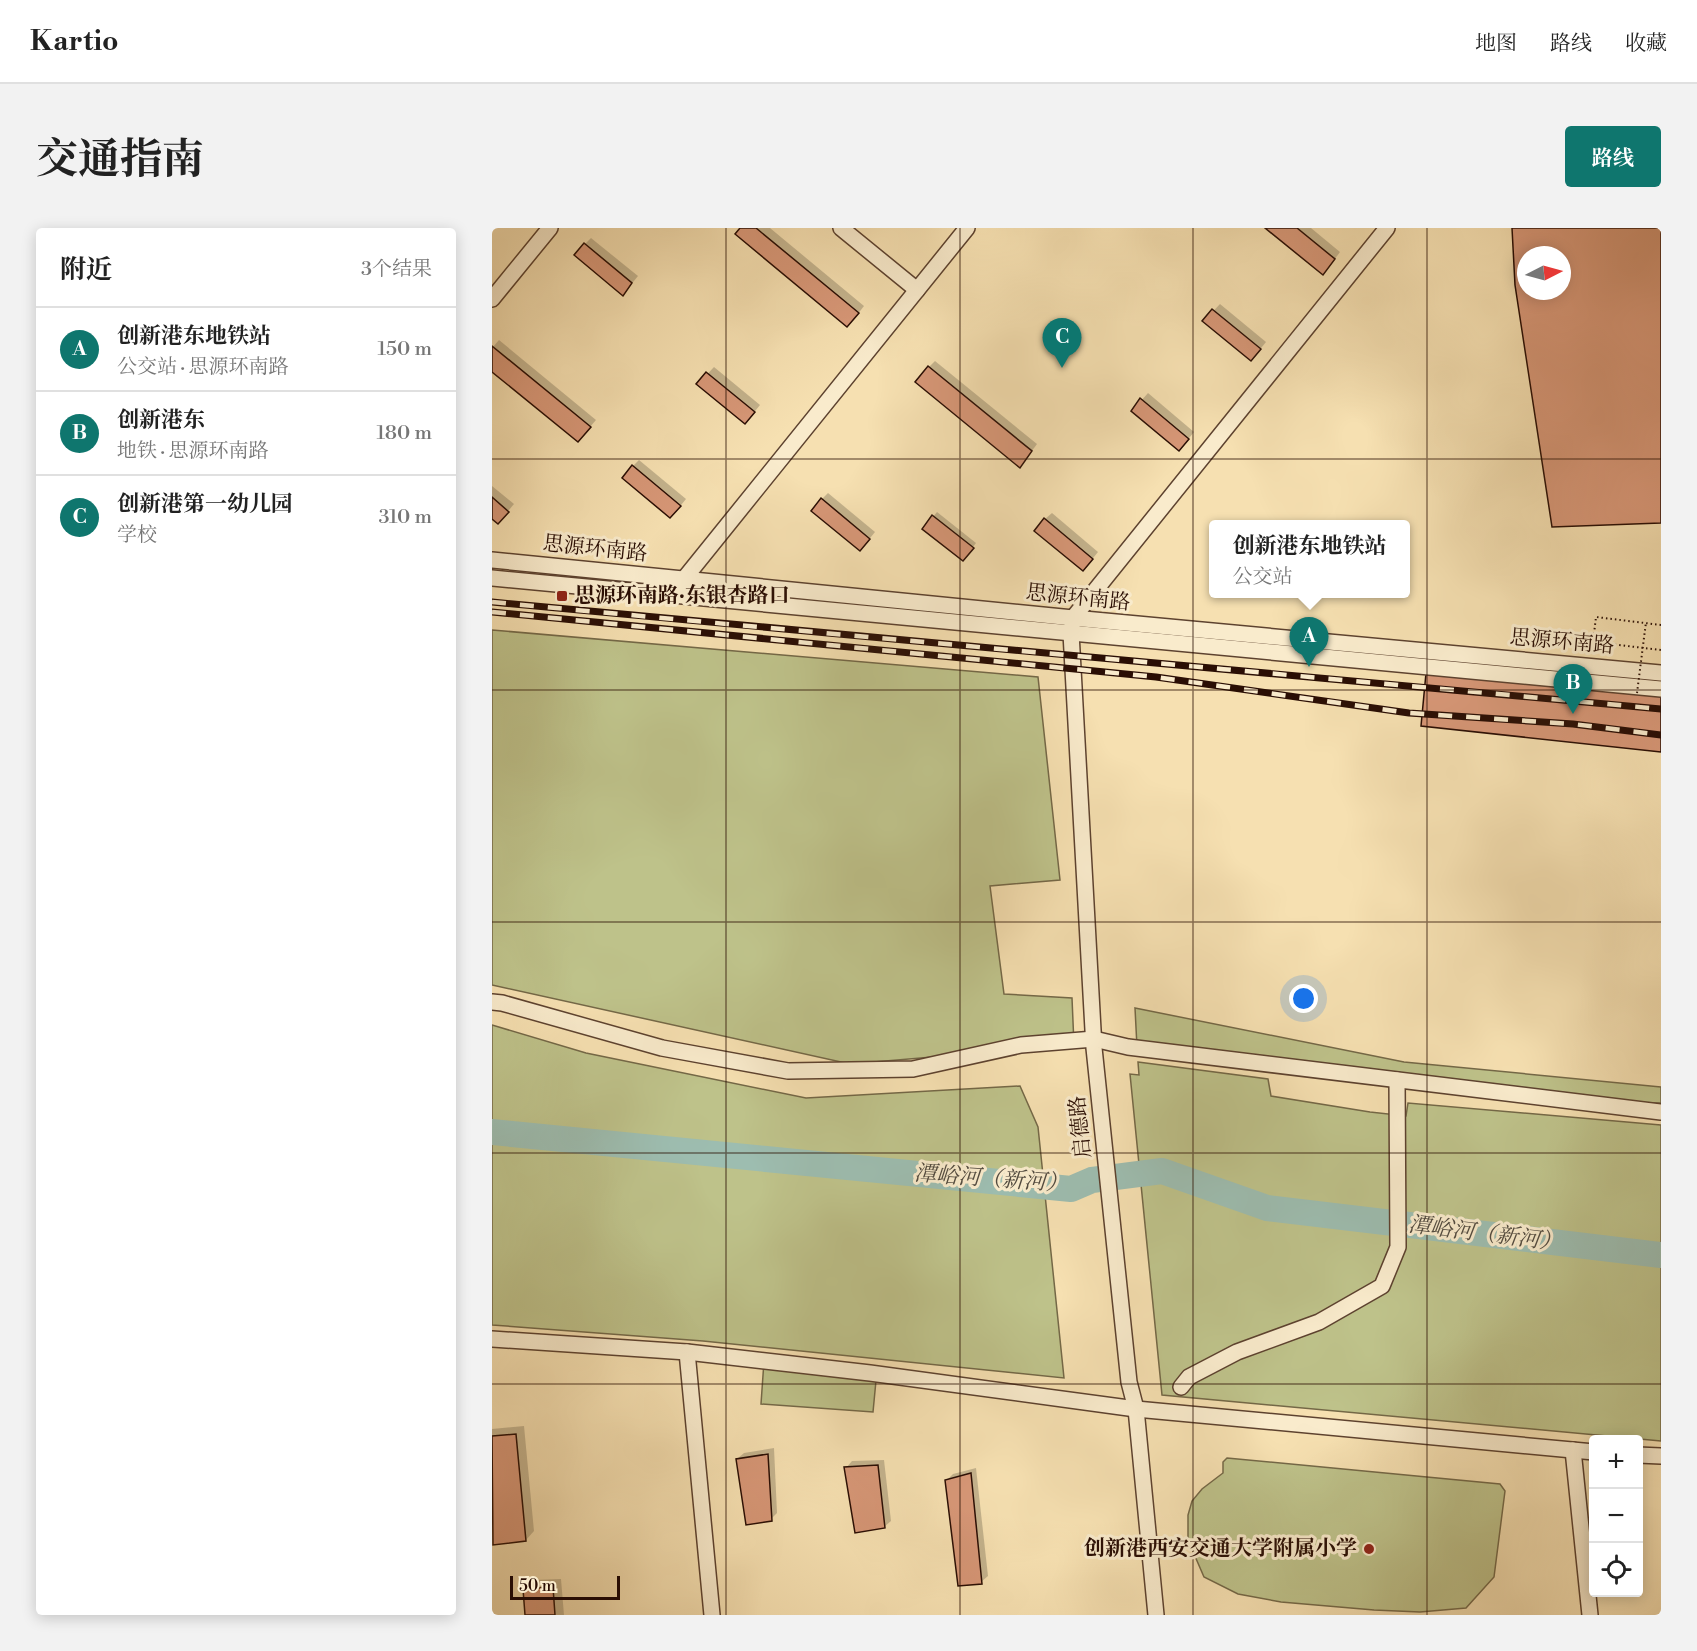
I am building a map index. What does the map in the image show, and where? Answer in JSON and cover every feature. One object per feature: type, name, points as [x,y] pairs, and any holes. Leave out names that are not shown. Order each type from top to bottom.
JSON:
[{"type":"street","points":[[492,299],[550,228]]},
{"type":"street","points":[[842,228],[917,290]]},
{"type":"street","points":[[682,595],[684,579],[967,228]]},
{"type":"street","points":[[1072,626],[1387,228]]},
{"type":"street","name":"思源环南路","points":[[492,560],[684,579],[1072,626],[1661,689]]},
{"type":"street","name":"思源环南路","points":[[492,578],[1661,673]]},
{"type":"street","name":"启德路","points":[[1072,626],[1094,1043],[1129,1382],[1136,1409],[1156,1615]]},
{"type":"street","points":[[492,1002],[662,1048],[788,1071],[914,1069],[1021,1045],[1094,1043],[1661,1112]]},
{"type":"street","points":[[1181,1387],[1190,1377],[1237,1352],[1319,1322],[1382,1286],[1398,1246],[1397,1080]]},
{"type":"street","points":[[492,1339],[687,1352],[870,1373],[1136,1409],[1589,1452]]},
{"type":"street","points":[[687,1352],[712,1615]]},
{"type":"street","points":[[1573,1450],[1590,1615]]},
{"type":"street","points":[[1643,1455],[1661,1456]]},
{"type":"path","points":[[1661,625],[1596,617],[1593,642],[1661,650]]},
{"type":"path","points":[[1637,693],[1646,622]]},
{"type":"green space","points":[[492,630],[1038,677],[1060,880],[990,886],[1004,994],[1072,998],[1074,1045],[850,1064],[492,985]]},
{"type":"green space","points":[[1135,1008],[1404,1062],[1661,1087],[1661,1103],[1556,1102],[1137,1047]]},
{"type":"green space","points":[[492,1025],[586,1053],[806,1098],[1020,1086],[1038,1127],[1064,1378],[703,1341],[492,1325]]},
{"type":"green space","points":[[1138,1062],[1268,1079],[1271,1096],[1406,1116],[1408,1103],[1661,1125],[1661,1441],[1643,1439],[1643,1435],[1596,1435],[1162,1395],[1130,1074],[1139,1075]]},
{"type":"green space","points":[[764,1361],[877,1370],[873,1412],[761,1404]]},
{"type":"green space","name":"创新港西安交通大学附属小学","points":[[1227,1458],[1500,1484],[1505,1491],[1494,1577],[1466,1608],[1420,1612],[1281,1602],[1238,1594],[1204,1577],[1188,1540],[1188,1515],[1192,1501],[1202,1489],[1223,1473],[1223,1462]]},
{"type":"building","points":[[740,228],[756,228],[859,313],[847,327],[735,234]]},
{"type":"building","points":[[1265,228],[1297,228],[1335,259],[1323,275]]},
{"type":"building","points":[[1512,228],[1661,228],[1661,523],[1552,527],[1517,300],[1571,300],[1571,246],[1517,246],[1517,298]]},
{"type":"building","points":[[584,243],[632,283],[623,296],[574,255]]},
{"type":"building","points":[[1212,309],[1261,349],[1251,361],[1202,321]]},
{"type":"building","points":[[492,346],[591,427],[578,442],[492,372]]},
{"type":"building","points":[[928,366],[1032,451],[1020,468],[915,382]]},
{"type":"building","points":[[706,372],[755,412],[745,424],[696,384]]},
{"type":"building","points":[[1140,398],[1189,439],[1179,451],[1131,411]]},
{"type":"building","points":[[632,465],[681,506],[670,518],[622,478]]},
{"type":"building","points":[[492,497],[509,512],[498,524],[492,519]]},
{"type":"building","points":[[821,498],[870,539],[860,551],[811,511]]},
{"type":"building","points":[[932,515],[974,548],[963,561],[922,529]]},
{"type":"building","points":[[1044,518],[1093,559],[1083,571],[1034,531]]},
{"type":"building","points":[[1426,673],[1661,696],[1661,752],[1421,726]]},
{"type":"building","points":[[516,1434],[526,1541],[493,1545],[492,1436]]},
{"type":"building","points":[[768,1454],[772,1521],[746,1525],[736,1459]]},
{"type":"building","points":[[878,1465],[885,1528],[855,1533],[844,1467]]},
{"type":"building","points":[[971,1473],[982,1584],[958,1586],[945,1480]]},
{"type":"building","points":[[553,1587],[555,1615],[525,1615],[523,1589]]},
{"type":"waterway","name":"潭峪河（新河）","points":[[492,1132],[1071,1189],[1092,1180],[1162,1171],[1267,1208],[1661,1255]]},
{"type":"railway","points":[[492,602],[1661,709]]},
{"type":"railway","points":[[492,612],[1156,677],[1409,713],[1573,724],[1661,735]]},
{"type":"place","name":"创新港第一幼儿园","points":[[1062,368]]},
{"type":"place","name":"思源环南路·东银杏路口","points":[[562,596]]},
{"type":"place","name":"创新港东地铁站","points":[[1309,667]]},
{"type":"place","name":"创新港东","points":[[1573,714]]},
{"type":"place","name":"创新港西安交通大学附属小学","points":[[1369,1549]]}]
